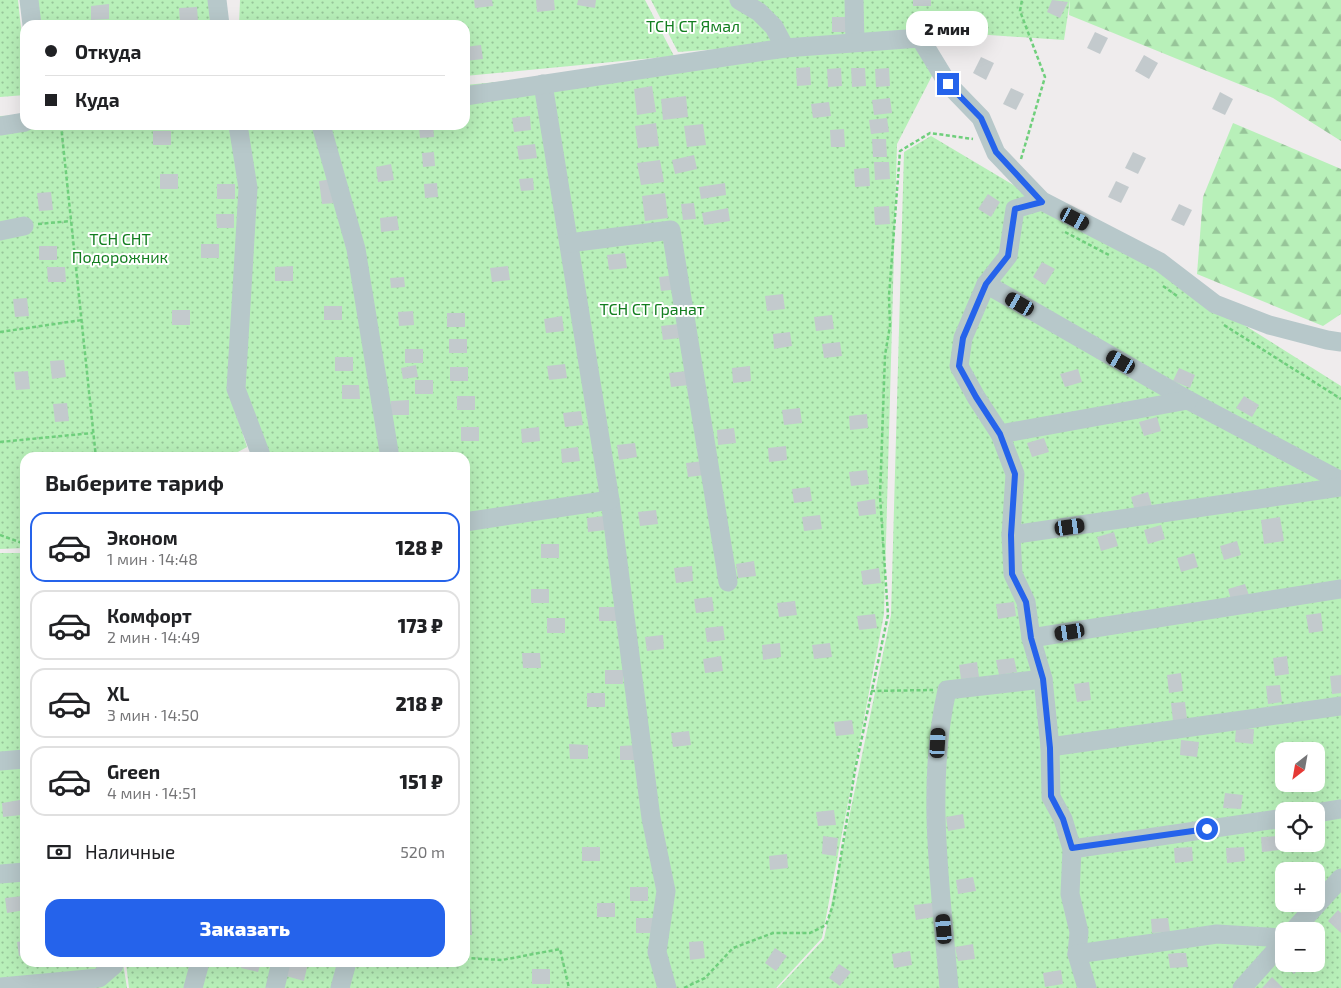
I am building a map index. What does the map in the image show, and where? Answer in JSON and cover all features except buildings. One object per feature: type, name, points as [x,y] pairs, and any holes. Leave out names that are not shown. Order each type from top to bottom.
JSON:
[{"type":"street","points":[[29,0],[31,20]]},
{"type":"street","points":[[217,0],[219,20]]},
{"type":"street","points":[[739,0],[759,12],[769,22],[785,48]]},
{"type":"street","points":[[854,0],[855,42]]},
{"type":"street","points":[[470,95],[785,48],[920,38],[948,84],[981,118],[996,152],[1042,202],[1160,262],[1216,304],[1269,324],[1341,342]]},
{"type":"street","points":[[543,84],[610,500],[651,818],[666,892],[657,952],[667,988]]},
{"type":"street","points":[[0,126],[20,123]]},
{"type":"street","points":[[239,130],[248,188],[236,389],[260,452]]},
{"type":"street","points":[[322,130],[356,249],[389,452]]},
{"type":"street","points":[[1042,202],[1015,209],[1008,256],[986,284],[963,338],[959,366],[1000,434],[1015,474],[1011,535],[1012,574],[1026,602],[1031,638],[1043,679],[1050,748],[1051,796],[1063,819],[1072,848],[1070,894],[1079,932],[1077,954],[1087,988]]},
{"type":"street","points":[[0,231],[24,226]]},
{"type":"street","points":[[569,243],[671,230],[728,582]]},
{"type":"street","points":[[986,284],[1188,400],[1341,481]]},
{"type":"street","points":[[1000,434],[1188,400]]},
{"type":"street","points":[[1011,535],[1341,487]]},
{"type":"street","points":[[470,521],[610,500]]},
{"type":"street","points":[[1031,638],[1341,589]]},
{"type":"street","points":[[949,988],[935,810],[939,726],[947,690],[1043,679]]},
{"type":"street","points":[[1050,748],[1341,706]]},
{"type":"street","points":[[0,761],[20,759]]},
{"type":"street","points":[[1325,812],[1341,810]]},
{"type":"street","points":[[1072,848],[1275,819]]},
{"type":"street","points":[[0,874],[20,872]]},
{"type":"street","points":[[1301,922],[1341,878]]},
{"type":"street","points":[[1077,954],[1217,934],[1275,939]]},
{"type":"street","points":[[1242,988],[1275,950]]},
{"type":"street","points":[[0,987],[99,978],[112,967]]},
{"type":"street","points":[[194,988],[199,967]]},
{"type":"street","points":[[274,988],[280,967]]},
{"type":"street","points":[[340,988],[346,967]]},
{"type":"path","points":[[1016,174],[1045,77],[1020,11],[1022,0]]},
{"type":"path","points":[[62,130],[95,452]]},
{"type":"path","points":[[684,988],[705,978],[733,948],[774,933],[810,933],[826,925],[833,905],[855,770],[888,615],[880,496],[884,354],[890,326],[889,296],[900,150],[930,133],[972,139],[996,152]]},
{"type":"path","points":[[24,226],[72,221]]},
{"type":"path","points":[[0,332],[82,320]]},
{"type":"path","points":[[0,442],[93,433]]},
{"type":"path","points":[[0,536],[20,542]]},
{"type":"path","points":[[872,691],[947,690]]},
{"type":"path","points":[[470,958],[502,960],[560,949],[569,988]]},
{"type":"green space","points":[[0,0],[18,0],[20,20],[20,95],[0,97]]},
{"type":"green space","points":[[24,0],[222,0],[222,20],[26,20]]},
{"type":"green space","points":[[240,0],[645,0],[674,56],[470,76],[470,20],[239,20]]},
{"type":"green space","name":"ТСН СТ Ямал","points":[[651,0],[1070,0],[1064,40],[946,32],[678,52]]},
{"type":"green space","points":[[1070,0],[1341,0],[1341,141],[1273,98],[1069,15]]},
{"type":"green space","name":"ТСН СТ Гранат","points":[[919,43],[935,70],[897,144],[884,614],[822,938],[776,988],[342,988],[347,967],[470,967],[470,452],[264,452],[240,389],[243,130],[470,130],[470,85]]},
{"type":"green space","name":"ТСН СНТ Подорожник","points":[[20,115],[20,130],[235,130],[245,188],[230,394],[247,447],[238,452],[20,452],[20,548],[0,549],[0,116]]},
{"type":"green space","points":[[1233,123],[1341,169],[1341,314],[1323,326],[1197,274],[1203,197]]},
{"type":"green space","points":[[931,136],[1155,269],[1341,386],[1341,988],[778,988],[824,939],[891,615],[904,152]]},
{"type":"green space","points":[[0,553],[20,553],[20,967],[124,967],[127,988],[0,988]]},
{"type":"green space","points":[[126,967],[341,967],[335,988],[129,988]]},
{"type":"route","points":[[948,84],[981,118],[996,152],[1042,202],[1015,209],[1008,256],[986,284],[963,338],[959,366],[1000,434],[1015,474],[1011,535],[1012,574],[1026,602],[1031,638],[1043,679],[1050,748],[1051,796],[1063,819],[1072,848],[1207,829]]}]
